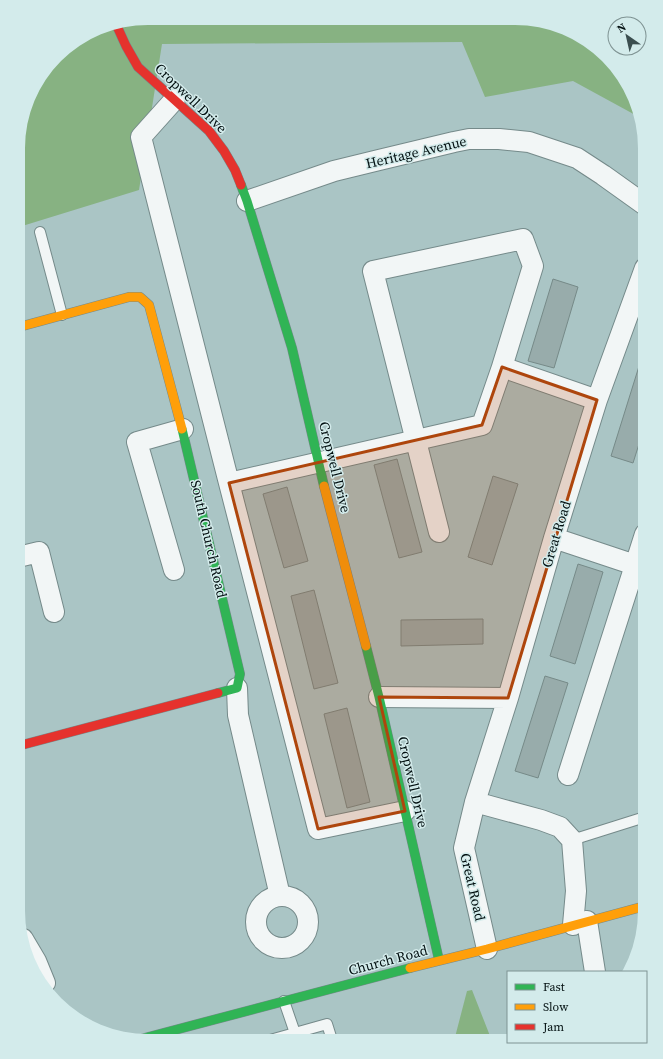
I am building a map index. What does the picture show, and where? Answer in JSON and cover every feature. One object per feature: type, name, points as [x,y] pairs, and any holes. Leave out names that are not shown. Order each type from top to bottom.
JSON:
[{"type":"street","name":"Cropwell Drive","points":[[118,29],[138,67],[209,131],[224,151],[235,170],[247,201],[292,348],[318,463],[379,696],[439,960]]},
{"type":"street","points":[[175,99],[141,137],[318,829],[405,811]]},
{"type":"street","name":"Heritage Avenue","points":[[247,201],[334,171],[469,139],[499,139],[529,142],[577,158],[604,175],[638,200]]},
{"type":"street","points":[[229,483],[318,463],[416,440],[482,425],[502,367],[533,266],[523,239],[373,271],[416,440],[439,532]]},
{"type":"street","name":"Great Road","points":[[487,949],[464,848],[475,802],[508,698],[554,538],[597,400],[638,287]]},
{"type":"street","name":"South Church Road","points":[[25,325],[129,297],[140,297],[150,305],[182,429],[237,660],[240,674],[237,688]]},
{"type":"street","points":[[502,367],[597,400]]},
{"type":"street","points":[[174,570],[137,442],[182,429]]},
{"type":"street","points":[[554,538],[635,565]]},
{"type":"street","points":[[25,555],[39,552],[54,612]]},
{"type":"street","points":[[568,775],[638,556]]},
{"type":"street","points":[[25,744],[237,688],[238,716],[280,896]]},
{"type":"street","points":[[379,696],[508,698]]},
{"type":"street","points":[[475,802],[541,820],[560,828],[572,840],[580,923],[595,971]]},
{"type":"street","name":"Church Road","points":[[179,1034],[284,1001],[439,960],[487,949],[638,908]]},
{"type":"street","points":[[34,957],[40,971]]},
{"type":"lane","points":[[40,232],[62,315]]},
{"type":"lane","points":[[572,840],[638,819]]},
{"type":"lane","points":[[284,1001],[295,1033]]},
{"type":"lane","points":[[291,1034],[327,1024],[330,1034]]},
{"type":"highlighted area","points":[[502,367],[597,400],[508,698],[379,697],[405,811],[318,829],[229,483],[482,425]]},
{"type":"green space","points":[[132,26],[531,26],[562,34],[577,41],[590,50],[613,73],[622,86],[633,114],[573,81],[485,97],[462,42],[162,44],[139,190],[25,225],[26,132],[29,116],[41,86],[55,67],[67,55],[86,41],[116,29]]},
{"type":"green space","points":[[472,990],[489,1034],[456,1034],[467,991]]},
{"type":"building","points":[[553,279],[578,287],[554,368],[528,361]]},
{"type":"building","points":[[638,369],[638,447],[633,463],[611,456]]},
{"type":"building","points":[[397,459],[422,552],[399,558],[374,465]]},
{"type":"building","points":[[493,476],[518,484],[492,565],[468,557]]},
{"type":"building","points":[[287,487],[308,561],[284,568],[263,494]]},
{"type":"building","points":[[578,564],[603,572],[575,664],[550,656]]},
{"type":"building","points":[[314,590],[338,683],[314,689],[291,596]]},
{"type":"building","points":[[483,619],[483,644],[401,646],[401,620]]},
{"type":"building","points":[[545,676],[568,683],[538,778],[515,771]]},
{"type":"building","points":[[347,708],[370,802],[347,808],[324,714]]},
{"type":"traffic: fast","points":[[241,185],[292,348],[324,486]]},
{"type":"traffic: fast","points":[[182,429],[240,674],[237,688],[218,693]]},
{"type":"traffic: fast","points":[[366,646],[439,960]]},
{"type":"traffic: fast","points":[[160,1034],[410,968]]},
{"type":"traffic: slow","points":[[25,325],[129,297],[140,297],[149,305],[182,429]]},
{"type":"traffic: slow","points":[[324,486],[366,646]]},
{"type":"traffic: slow","points":[[410,968],[487,949],[638,908]]},
{"type":"traffic: jam","points":[[118,29],[138,67],[209,131],[224,151],[235,170],[241,185]]},
{"type":"traffic: jam","points":[[25,744],[218,693]]}]
